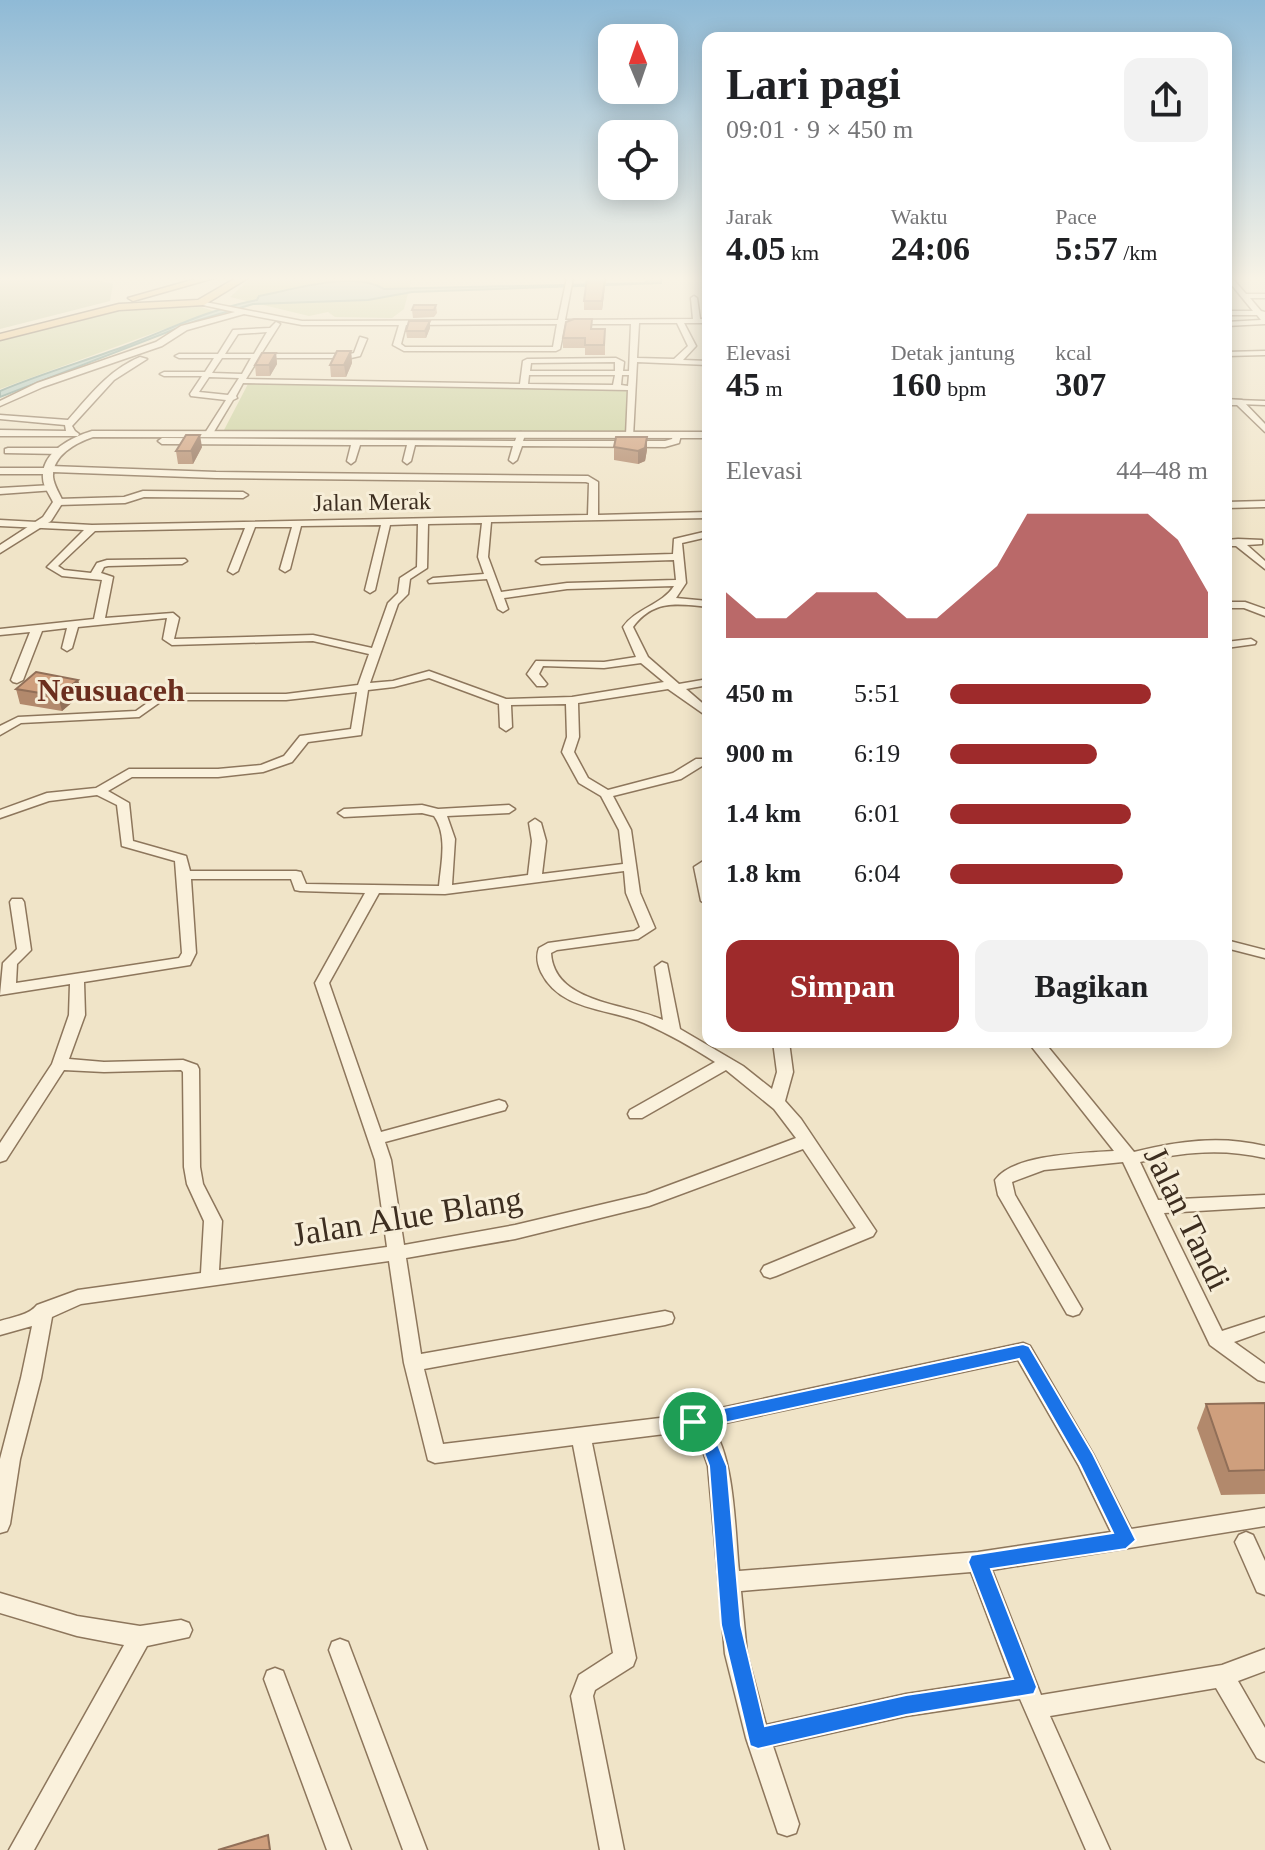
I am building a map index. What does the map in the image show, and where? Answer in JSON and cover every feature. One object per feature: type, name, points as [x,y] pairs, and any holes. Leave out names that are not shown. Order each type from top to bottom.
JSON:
[{"type":"street","points":[[0,404],[40,385],[100,364]]},
{"type":"street","points":[[77,435],[67,428],[70,423],[120,370],[134,364]]},
{"type":"street","points":[[214,364],[194,394],[233,398]]},
{"type":"street","points":[[209,433],[251,364]]},
{"type":"street","points":[[524,387],[526,364]]},
{"type":"street","points":[[575,387],[576,364]]},
{"type":"street","points":[[617,387],[619,364]]},
{"type":"street","points":[[630,435],[633,364]]},
{"type":"street","points":[[524,373],[632,373]]},
{"type":"street","points":[[164,374],[208,374],[243,379],[630,388]]},
{"type":"street","points":[[1232,402],[1265,403]]},
{"type":"street","points":[[1239,402],[1265,429]]},
{"type":"street","points":[[0,417],[70,423]]},
{"type":"street","points":[[0,433],[209,433],[674,444],[702,437]]},
{"type":"street","points":[[0,550],[54,513],[58,502],[52,488],[50,470],[61,451],[77,435]]},
{"type":"street","points":[[520,439],[630,435],[674,444]]},
{"type":"street","points":[[162,441],[303,446],[409,439]]},
{"type":"street","points":[[407,461],[409,439]]},
{"type":"street","points":[[513,460],[520,439]]},
{"type":"street","points":[[351,461],[356,442]]},
{"type":"street","points":[[8,451],[61,451]]},
{"type":"street","points":[[0,471],[588,479],[594,482],[593,518]]},
{"type":"street","points":[[0,491],[52,488]]},
{"type":"street","points":[[58,502],[125,500],[143,494],[243,495]]},
{"type":"street","points":[[1232,505],[1265,504]]},
{"type":"street","name":"Jalan Merak","points":[[0,523],[92,528],[702,515]]},
{"type":"street","points":[[487,519],[482,549],[503,609]]},
{"type":"street","points":[[0,814],[47,797],[99,791],[129,773],[238,772],[282,762],[292,756],[304,739],[357,732],[363,688],[393,603],[403,594],[403,582],[422,568],[423,521]]},
{"type":"street","points":[[370,590],[386,522]]},
{"type":"street","points":[[285,569],[297,524]]},
{"type":"street","points":[[233,571],[251,525]]},
{"type":"street","points":[[92,528],[52,567],[62,573],[96,573],[109,579],[99,621]]},
{"type":"street","points":[[702,535],[677,541],[681,583],[665,600],[630,622],[631,639],[643,659],[702,709]]},
{"type":"street","points":[[1232,542],[1259,542]]},
{"type":"street","points":[[1238,542],[1265,565]]},
{"type":"street","points":[[541,561],[678,557]]},
{"type":"street","points":[[96,573],[100,565],[107,563],[182,561]]},
{"type":"street","points":[[433,581],[491,576]]},
{"type":"street","points":[[500,595],[567,586],[681,583]]},
{"type":"street","points":[[665,600],[702,603]]},
{"type":"street","points":[[1232,605],[1245,605],[1265,613]]},
{"type":"street","points":[[0,632],[169,615],[174,618],[168,639],[172,642],[313,638],[377,653]]},
{"type":"street","points":[[67,648],[74,623]]},
{"type":"street","points":[[17,680],[37,629]]},
{"type":"street","points":[[1232,644],[1251,642]]},
{"type":"street","points":[[541,684],[533,674],[535,666],[540,663],[604,665],[643,659]]},
{"type":"street","points":[[0,731],[18,720],[139,714],[160,697],[265,698],[363,688],[433,674],[505,702],[572,700],[702,683]]},
{"type":"street","points":[[572,700],[573,737],[568,752],[583,780],[606,794],[625,830],[627,867],[648,931],[553,946],[544,951],[544,962],[554,981],[574,996],[635,1015],[673,1032],[724,1064],[777,1101],[803,1135],[867,1231],[770,1271]]},
{"type":"street","points":[[505,702],[506,727]]},
{"type":"street","points":[[606,794],[678,776],[702,762]]},
{"type":"street","points":[[17,902],[24,950],[10,963],[4,990],[185,962],[189,953],[181,859],[127,843],[123,803],[99,791]]},
{"type":"street","points":[[344,813],[509,809]]},
{"type":"street","points":[[438,813],[447,826],[445,890]]},
{"type":"street","points":[[534,880],[539,841],[535,823]]},
{"type":"street","points":[[184,875],[296,875],[300,887],[306,888],[445,890],[627,867]]},
{"type":"street","points":[[373,891],[322,983],[376,1139],[413,1363],[436,1455],[693,1422],[1023,1351],[1086,1460],[1126,1540]]},
{"type":"street","points":[[1232,946],[1265,954]]},
{"type":"street","points":[[662,967],[673,1032]]},
{"type":"street","points":[[0,1156],[60,1064],[77,1015],[77,978]]},
{"type":"street","points":[[777,1101],[785,1072],[782,1048]]},
{"type":"street","name":"Jalan Tandi","points":[[1041,1048],[1128,1158],[1217,1340],[1265,1374]]},
{"type":"street","points":[[60,1064],[183,1065],[191,1069],[192,1167],[195,1184],[213,1221],[210,1276]]},
{"type":"street","points":[[636,1114],[724,1064]]},
{"type":"street","points":[[376,1139],[499,1106]]},
{"type":"street","name":"Jalan Alue Blang","points":[[0,1328],[23,1322],[78,1297],[210,1276],[396,1253],[515,1232],[649,1200],[803,1135]]},
{"type":"street","points":[[1073,1309],[1007,1195],[1003,1180],[1016,1173],[1062,1162],[1128,1158],[1198,1144],[1239,1145],[1265,1152]]},
{"type":"street","points":[[1152,1207],[1265,1201]]},
{"type":"street","points":[[0,1524],[10,1459],[31,1378],[44,1310]]},
{"type":"street","points":[[413,1363],[665,1318]]},
{"type":"street","points":[[1217,1340],[1265,1324]]},
{"type":"street","points":[[693,1422],[707,1435],[718,1466],[736,1654],[758,1738],[787,1824]]},
{"type":"street","points":[[581,1436],[625,1658],[587,1683],[582,1696],[612,1850]]},
{"type":"street","points":[[729,1582],[978,1562],[1265,1517]]},
{"type":"street","points":[[1246,1542],[1265,1585]]},
{"type":"street","points":[[978,1562],[1031,1697],[1098,1850]]},
{"type":"street","points":[[0,1603],[77,1626],[140,1637],[181,1630]]},
{"type":"street","points":[[21,1850],[140,1637]]},
{"type":"street","points":[[340,1650],[415,1850]]},
{"type":"street","points":[[758,1738],[906,1705],[1031,1697],[1222,1676],[1265,1660]]},
{"type":"street","points":[[1222,1676],[1265,1750]]},
{"type":"street","points":[[275,1679],[339,1850]]},
{"type":"green space","points":[[0,364],[68,364],[0,389]]},
{"type":"green space","points":[[249,382],[632,388],[629,432],[224,430]]},
{"type":"water","points":[[74,364],[84,364],[0,397],[0,391]]},
{"type":"building","points":[[186,435],[200,435],[191,451],[176,451]]},
{"type":"building","points":[[616,437],[647,437],[645,448],[638,451],[614,447]]},
{"type":"building","points":[[36,672],[78,680],[58,696],[16,689]]},
{"type":"building","points":[[1265,1403],[1265,1470],[1229,1471],[1206,1404]]},
{"type":"building","points":[[268,1835],[270,1850],[218,1850]]},
{"type":"district","name":"Neusuaceh","points":[[111,690]]},
{"type":"route","points":[[1023,1351],[1086,1460],[1126,1540],[978,1562],[1026,1687],[906,1705],[758,1738],[731,1625],[718,1466],[713,1445],[693,1422],[1023,1351]]}]
